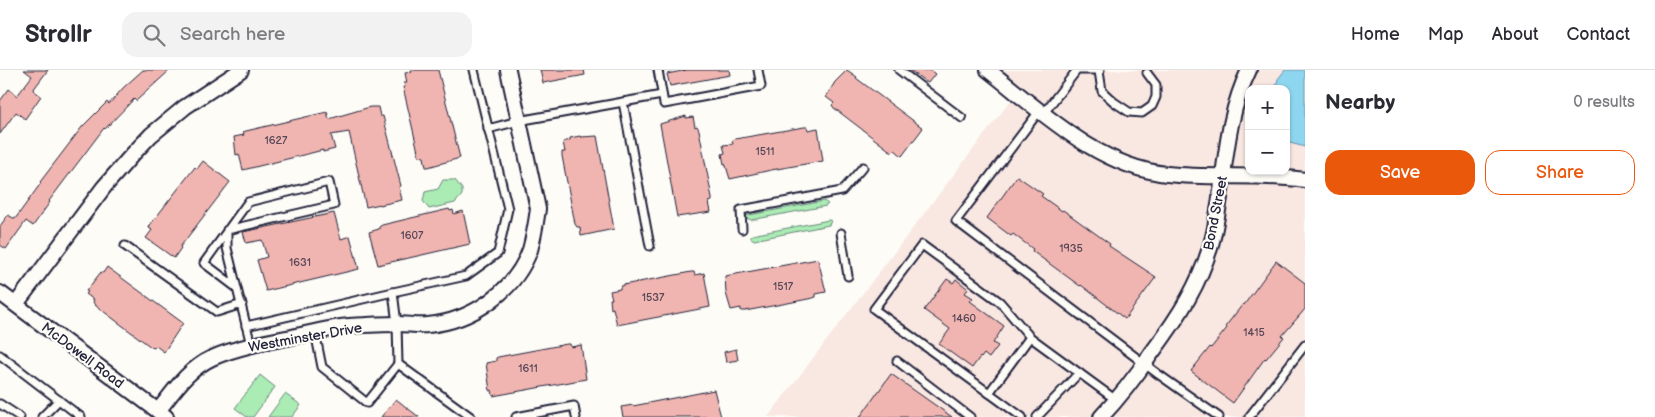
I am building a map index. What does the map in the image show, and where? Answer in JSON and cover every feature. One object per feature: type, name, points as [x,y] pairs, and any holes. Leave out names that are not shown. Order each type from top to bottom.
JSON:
[{"type":"street","points":[[16,304],[104,187],[151,135],[215,85],[241,70]]},
{"type":"street","name":"Westminster Drive","points":[[159,415],[179,384],[194,370],[212,358],[251,346],[346,326],[428,325],[455,319],[486,305],[503,291],[517,274],[530,251],[538,209],[508,70]]},
{"type":"street","points":[[988,70],[1085,144],[1116,161],[1143,170],[1166,174],[1280,177],[1305,180]]},
{"type":"street","name":"Bond Street","points":[[1101,417],[1145,363],[1180,314],[1203,268],[1213,236],[1231,118],[1249,70]]},
{"type":"street","name":"McDowell Road","points":[[0,292],[159,415]]},
{"type":"lane","points":[[246,326],[466,276],[498,253],[508,209],[474,70]]},
{"type":"lane","points":[[658,70],[664,104],[762,86],[758,70]]},
{"type":"lane","points":[[899,70],[962,118]]},
{"type":"lane","points":[[1147,73],[1156,85],[1156,97],[1152,106],[1142,113],[1129,112],[1102,91],[1099,70],[1077,70],[956,221],[1219,417]]},
{"type":"lane","points":[[488,128],[662,95]]},
{"type":"lane","points":[[623,102],[650,246]]},
{"type":"lane","points":[[742,229],[741,210],[842,191],[863,167]]},
{"type":"lane","points":[[227,230],[334,205],[329,182],[248,202],[227,230],[204,263],[238,288]]},
{"type":"lane","points":[[227,230],[227,248],[251,346]]},
{"type":"lane","points":[[841,233],[848,276]]},
{"type":"lane","points":[[1022,417],[874,309],[922,245],[1000,302],[1030,337],[1116,400]]},
{"type":"lane","points":[[124,246],[217,312],[242,304]]},
{"type":"lane","points":[[315,332],[322,367],[367,403],[398,364],[397,324],[393,292]]},
{"type":"lane","points":[[989,393],[1030,337]]},
{"type":"lane","points":[[1249,417],[1305,345]]},
{"type":"lane","points":[[0,355],[81,417]]},
{"type":"lane","points":[[897,361],[970,417]]},
{"type":"lane","points":[[398,364],[470,417]]},
{"type":"lane","points":[[1037,417],[1080,373]]},
{"type":"lane","points":[[42,417],[59,400]]},
{"type":"lane","points":[[0,404],[20,417]]},
{"type":"lane","points":[[516,417],[574,406],[576,417]]},
{"type":"shaded area","points":[[1000,70],[1305,70],[1305,417],[768,417],[1021,87]]},
{"type":"green space","points":[[443,180],[455,180],[462,189],[462,195],[455,203],[429,209],[423,201],[425,192],[438,189]]},
{"type":"green space","points":[[824,201],[828,204],[826,206],[751,220],[746,216],[749,215]]},
{"type":"green space","points":[[831,221],[829,225],[754,240],[750,237],[752,235]]},
{"type":"green space","points":[[260,375],[275,387],[253,417],[247,417],[235,408]]},
{"type":"green space","points":[[285,394],[301,405],[292,417],[268,417]]},
{"type":"water","points":[[1285,70],[1305,70],[1305,147],[1290,143],[1290,85],[1276,85]]},
{"type":"building","points":[[24,70],[48,70],[33,90],[41,96],[25,119],[16,112],[0,134],[0,101],[9,89],[17,96],[32,76]]},
{"type":"building","points":[[143,70],[170,70],[136,101],[134,99],[104,128],[49,201],[33,226],[26,221],[6,249],[0,245],[0,226],[8,215],[15,219],[40,182],[82,127],[107,102],[109,104]]},
{"type":"building","points":[[411,70],[438,70],[460,158],[426,167],[424,157],[419,156],[403,87],[405,87],[404,83],[407,83],[405,73],[412,72]]},
{"type":"building","points":[[540,70],[584,70],[585,75],[543,83]]},
{"type":"building","points":[[687,70],[729,70],[730,75],[670,86],[667,74]]},
{"type":"building","points":[[847,70],[923,128],[902,156],[895,150],[893,152],[889,150],[834,108],[832,105],[834,103],[826,97],[835,82]]},
{"type":"building","points":[[909,70],[930,70],[935,74],[928,83]]},
{"type":"building","points":[[370,107],[378,107],[380,116],[383,116],[401,186],[399,187],[402,200],[366,207],[349,132],[331,135],[335,149],[323,152],[323,150],[243,170],[239,154],[236,155],[234,137],[244,135],[243,132],[327,112],[329,119]]},
{"type":"building","points":[[686,116],[686,118],[693,117],[695,127],[697,126],[699,130],[712,201],[709,202],[711,212],[677,217],[660,124]]},
{"type":"building","points":[[807,127],[808,130],[818,128],[823,161],[730,179],[724,164],[722,154],[725,153],[723,145],[733,144],[732,141],[735,139]]},
{"type":"building","points":[[580,136],[597,136],[614,229],[581,236],[580,227],[577,227],[575,224],[562,156],[562,152],[565,152],[563,142]]},
{"type":"building","points":[[203,161],[230,182],[180,247],[174,258],[146,238],[152,230],[149,228],[150,225],[195,167],[197,169]]},
{"type":"building","points":[[1017,176],[1043,194],[1041,196],[1110,244],[1109,246],[1156,277],[1125,319],[1032,251],[1033,249],[1013,234],[1011,236],[987,218]]},
{"type":"building","points":[[449,209],[450,211],[453,210],[454,214],[463,211],[470,244],[378,265],[369,232],[379,229],[382,225]]},
{"type":"building","points":[[334,213],[341,239],[350,236],[359,269],[266,291],[257,260],[267,257],[262,240],[246,243],[243,232]]},
{"type":"building","points":[[818,259],[826,292],[816,294],[816,297],[813,298],[788,303],[745,311],[741,311],[741,308],[731,310],[726,293],[725,276]]},
{"type":"building","points":[[1276,261],[1305,283],[1305,309],[1265,358],[1233,403],[1191,371],[1227,328],[1225,327],[1244,305]]},
{"type":"building","points":[[107,267],[183,323],[164,352],[156,346],[154,348],[151,347],[95,305],[94,300],[86,294],[88,292],[86,291]]},
{"type":"building","points":[[694,272],[695,275],[704,273],[710,307],[617,325],[613,308],[611,309],[610,299],[612,299],[610,291],[620,289],[623,285]]},
{"type":"building","points":[[947,279],[953,283],[956,279],[968,289],[965,293],[973,298],[970,301],[1004,326],[993,343],[998,346],[989,358],[984,354],[972,368],[939,344],[950,329],[924,310]]},
{"type":"building","points":[[570,344],[571,347],[581,345],[586,379],[493,396],[492,390],[490,391],[486,363],[496,361],[498,357]]},
{"type":"building","points":[[736,349],[738,360],[726,362],[724,352]]},
{"type":"building","points":[[891,374],[952,417],[860,417]]},
{"type":"building","points":[[714,390],[721,417],[623,417],[621,407]]},
{"type":"building","points":[[396,399],[406,407],[419,417],[381,417]]}]
